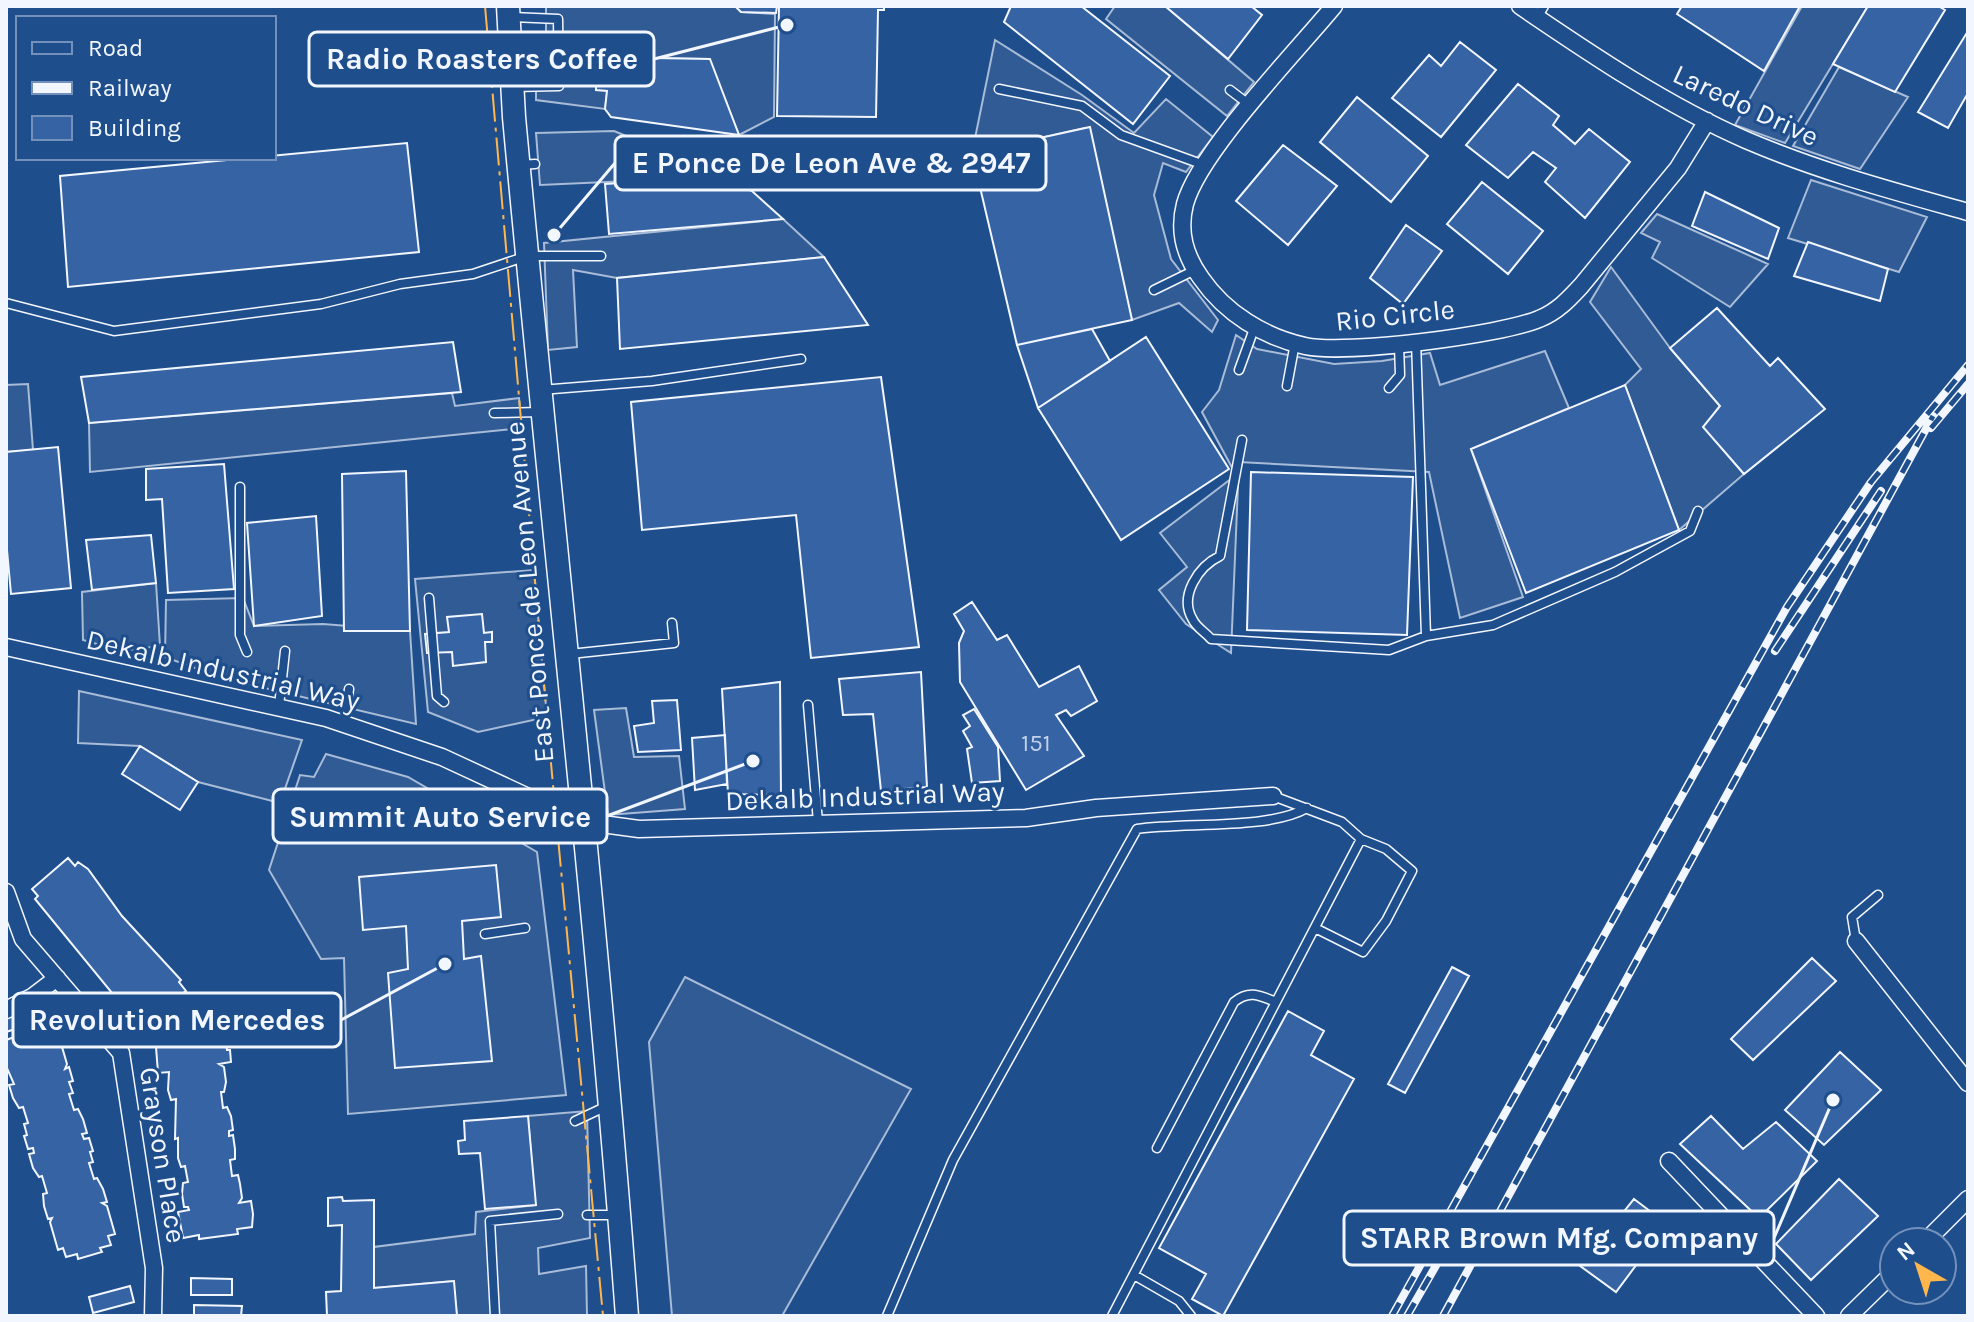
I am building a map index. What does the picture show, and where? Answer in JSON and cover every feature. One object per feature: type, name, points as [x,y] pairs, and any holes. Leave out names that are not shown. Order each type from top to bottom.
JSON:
[{"type":"main road","name":"East Ponce de Leon Avenue","points":[[508,11],[512,87],[527,165],[527,256],[580,821],[611,1104],[627,1316]]},
{"type":"street","name":"Rio Circle","points":[[1334,6],[1204,165],[1189,192],[1182,224],[1186,249],[1196,270],[1224,304],[1255,326],[1296,343],[1345,350],[1541,319],[1565,304],[1590,282],[1678,168],[1707,121]]},
{"type":"street","name":"Laredo Drive","points":[[1520,6],[1541,12],[1707,121],[1842,176],[1968,212]]},
{"type":"street","name":"Dekalb Industrial Way","points":[[6,647],[279,706],[345,724],[442,757],[580,821],[639,829],[1026,818],[1096,808],[1273,796]]},
{"type":"street","name":"Grayson Place","points":[[6,892],[23,939],[121,1053],[154,1268],[153,1316]]},
{"type":"street","points":[[1856,941],[1968,1083]]},
{"type":"street","points":[[6,1010],[32,997],[57,978]]},
{"type":"street","points":[[1669,1161],[1816,1316]]},
{"type":"street","points":[[1941,1226],[1968,1199]]},
{"type":"street","points":[[1849,1316],[1878,1288]]},
{"type":"lane","points":[[508,11],[558,19],[559,86],[512,87]]},
{"type":"lane","points":[[999,89],[1082,106],[1121,135],[1204,165]]},
{"type":"lane","points":[[1230,90],[1251,106]]},
{"type":"lane","points":[[6,303],[114,331],[321,304],[400,284],[473,274],[527,256],[601,256]]},
{"type":"lane","points":[[1154,290],[1196,270]]},
{"type":"lane","points":[[1239,370],[1255,326]]},
{"type":"lane","points":[[1389,388],[1400,375],[1408,341]]},
{"type":"lane","points":[[1408,341],[1426,636]]},
{"type":"lane","points":[[1287,386],[1296,343]]},
{"type":"lane","points":[[494,413],[541,401],[652,381],[801,359]]},
{"type":"lane","points":[[1242,440],[1220,556],[1205,563],[1188,590],[1191,619],[1211,639],[1389,650],[1426,636],[1493,625],[1615,572],[1690,531],[1698,511]]},
{"type":"lane","points":[[240,487],[240,635],[247,652]]},
{"type":"lane","points":[[429,598],[437,696],[444,702]]},
{"type":"lane","points":[[565,655],[674,643],[672,623]]},
{"type":"lane","points":[[279,706],[285,651]]},
{"type":"lane","points":[[345,724],[349,689]]},
{"type":"lane","points":[[808,705],[818,822]]},
{"type":"lane","points":[[1273,796],[1342,822],[1361,839],[1386,849],[1412,871],[1386,921],[1363,952],[1315,928]]},
{"type":"lane","points":[[887,1316],[953,1160],[1137,829],[1172,824],[1287,819],[1307,808]]},
{"type":"lane","points":[[1112,1316],[1361,839]]},
{"type":"lane","points":[[1856,941],[1852,917],[1878,895]]},
{"type":"lane","points":[[485,934],[525,928]]},
{"type":"lane","points":[[1157,1148],[1234,1002],[1242,995],[1254,993],[1276,1002]]},
{"type":"lane","points":[[575,1121],[611,1104]]},
{"type":"lane","points":[[495,1316],[490,1221],[558,1214]]},
{"type":"lane","points":[[587,1215],[620,1215]]},
{"type":"lane","points":[[1134,1275],[1179,1301],[1191,1316]]},
{"type":"shaded area","points":[[546,6],[735,6],[741,12],[775,14],[774,117],[739,135],[709,59],[598,57],[607,91],[605,109],[536,100],[536,57],[597,56],[596,40],[546,44]]},
{"type":"shaded area","points":[[1115,6],[1165,6],[1254,82],[1227,116],[1106,19]]},
{"type":"shaded area","points":[[1802,6],[1868,6],[1785,143],[1735,125]]},
{"type":"shaded area","points":[[995,40],[1082,95],[1134,133],[1166,99],[1213,137],[1186,172],[1163,163],[1154,195],[1171,259],[1218,320],[1212,332],[1179,303],[1132,320],[1085,128],[972,153]]},
{"type":"shaded area","points":[[1839,67],[1908,97],[1860,169],[1793,146]]},
{"type":"shaded area","points":[[614,131],[694,164],[696,178],[540,185],[536,133]]},
{"type":"shaded area","points":[[1811,180],[1927,217],[1899,272],[1788,238]]},
{"type":"shaded area","points":[[1657,214],[1768,264],[1730,307],[1652,258],[1660,242],[1641,233]]},
{"type":"shaded area","points":[[783,219],[824,257],[617,278],[573,270],[577,347],[548,350],[544,243]]},
{"type":"shaded area","points":[[1611,267],[1670,348],[1720,406],[1704,427],[1744,474],[1679,530],[1625,385],[1641,369],[1590,302]]},
{"type":"shaded area","points":[[1236,335],[1257,349],[1334,364],[1382,361],[1430,353],[1440,385],[1545,351],[1569,408],[1471,449],[1523,597],[1460,618],[1429,472],[1239,462],[1231,653],[1186,624],[1159,590],[1187,567],[1160,533],[1236,475],[1202,412],[1219,390]]},
{"type":"shaded area","points":[[28,384],[33,450],[6,452],[6,385]]},
{"type":"shaded area","points":[[452,393],[455,406],[519,398],[522,428],[90,472],[89,423]]},
{"type":"shaded area","points":[[534,570],[547,717],[478,732],[428,712],[415,579]]},
{"type":"shaded area","points":[[156,583],[160,646],[121,651],[83,640],[82,592]]},
{"type":"shaded area","points":[[243,598],[254,626],[323,624],[410,631],[416,724],[222,678],[165,657],[166,600]]},
{"type":"shaded area","points":[[79,691],[302,740],[280,803],[198,782],[140,746],[78,743]]},
{"type":"shaded area","points":[[626,708],[634,757],[679,756],[685,809],[608,815],[594,710]]},
{"type":"shaded area","points":[[326,754],[408,777],[537,852],[566,1095],[348,1114],[344,958],[321,959],[269,870],[300,775],[314,777]]},
{"type":"shaded area","points":[[685,977],[911,1089],[782,1316],[672,1316],[649,1042]]},
{"type":"shaded area","points":[[587,1111],[590,1238],[538,1248],[539,1274],[586,1266],[587,1316],[457,1316],[453,1281],[374,1288],[374,1247],[475,1234],[476,1212],[535,1205],[528,1116]]},
{"type":"building","points":[[735,6],[777,6],[776,13],[741,12]]},
{"type":"building","points":[[779,6],[884,6],[884,10],[878,10],[876,117],[777,116]]},
{"type":"building","points":[[1011,6],[1081,6],[1170,76],[1133,124],[1004,22]]},
{"type":"building","points":[[1165,6],[1251,6],[1262,15],[1228,59]]},
{"type":"building","points":[[1682,6],[1800,6],[1764,71],[1677,14]]},
{"type":"building","points":[[1868,6],[1938,6],[1945,10],[1895,92],[1833,64]]},
{"type":"building","points":[[1968,31],[1968,93],[1948,128],[1918,112]]},
{"type":"building","points":[[1460,42],[1496,70],[1441,137],[1392,98],[1429,55],[1441,66]]},
{"type":"building","points":[[597,57],[710,59],[739,135],[611,117],[605,109],[607,91],[596,90]]},
{"type":"building","points":[[1518,84],[1559,116],[1553,125],[1575,144],[1589,129],[1630,162],[1585,218],[1545,182],[1556,168],[1533,152],[1508,178],[1466,145]]},
{"type":"building","points":[[1357,97],[1428,156],[1391,202],[1320,142]]},
{"type":"building","points":[[1090,127],[1132,320],[1017,345],[972,153]]},
{"type":"building","points":[[407,143],[419,252],[68,287],[60,176],[228,160],[276,160],[276,155]]},
{"type":"building","points":[[1283,145],[1337,186],[1288,245],[1236,201]]},
{"type":"building","points":[[694,164],[752,191],[783,219],[609,234],[605,184],[696,178]]},
{"type":"building","points":[[1482,182],[1543,231],[1508,274],[1447,224]]},
{"type":"building","points":[[1705,192],[1779,228],[1768,259],[1692,226]]},
{"type":"building","points":[[1406,225],[1442,251],[1403,304],[1370,278]]},
{"type":"building","points":[[1808,242],[1888,269],[1880,301],[1794,276]]},
{"type":"building","points":[[824,257],[868,325],[620,349],[617,278]]},
{"type":"building","points":[[1717,308],[1770,366],[1778,358],[1825,409],[1744,474],[1703,427],[1720,406],[1670,348]]},
{"type":"building","points":[[1092,329],[1110,361],[1038,408],[1017,345]]},
{"type":"building","points":[[1146,337],[1229,469],[1121,540],[1038,408]]},
{"type":"building","points":[[453,342],[461,392],[89,423],[81,377]]},
{"type":"building","points":[[881,377],[919,647],[811,658],[796,515],[642,530],[631,402]]},
{"type":"building","points":[[1625,385],[1679,530],[1526,593],[1471,449]]},
{"type":"building","points":[[58,447],[71,588],[11,594],[6,539],[6,452]]},
{"type":"building","points":[[224,464],[234,589],[168,593],[162,499],[146,500],[146,469]]},
{"type":"building","points":[[406,471],[410,631],[344,631],[342,474]]},
{"type":"building","points":[[1251,472],[1413,477],[1407,635],[1247,630]]},
{"type":"building","points":[[316,516],[322,616],[254,626],[247,523]]},
{"type":"building","points":[[151,535],[156,583],[92,590],[86,540]]},
{"type":"building","points":[[972,602],[997,640],[1007,635],[1039,687],[1079,666],[1097,701],[1071,716],[1066,710],[1056,715],[1084,756],[1026,790],[960,682],[959,643],[964,631],[954,614]]},
{"type":"building","points":[[482,614],[484,633],[492,632],[492,642],[485,642],[486,662],[453,666],[452,652],[427,653],[425,634],[449,632],[447,617]]},
{"type":"building","points":[[921,672],[927,787],[881,791],[873,714],[843,715],[839,679]]},
{"type":"building","points":[[780,682],[781,795],[728,794],[722,689]]},
{"type":"building","points":[[677,700],[681,750],[638,752],[634,726],[654,723],[652,701]]},
{"type":"building","points":[[974,709],[998,747],[1000,781],[972,783],[967,749],[972,747],[963,731],[970,726],[963,715]]},
{"type":"building","points":[[725,735],[727,784],[695,790],[692,738]]},
{"type":"building","points":[[140,746],[198,782],[180,810],[122,774]]},
{"type":"building","points":[[68,858],[75,866],[78,862],[88,869],[122,916],[181,980],[179,982],[186,991],[183,993],[189,1001],[153,1032],[147,1024],[144,1027],[135,1021],[35,899],[38,896],[32,889]]},
{"type":"building","points":[[496,865],[501,917],[462,921],[464,959],[481,956],[492,1061],[395,1068],[388,973],[408,969],[406,926],[363,930],[359,877]]},
{"type":"building","points":[[1812,958],[1836,981],[1753,1060],[1731,1039]]},
{"type":"building","points":[[1452,967],[1469,976],[1405,1093],[1388,1084]]},
{"type":"building","points":[[40,1004],[45,1019],[6,1032],[6,1015]]},
{"type":"building","points":[[1288,1011],[1324,1031],[1311,1055],[1354,1079],[1223,1316],[1192,1299],[1206,1274],[1159,1248]]},
{"type":"building","points":[[39,1028],[40,1032],[51,1029],[62,1047],[67,1064],[65,1069],[69,1067],[73,1081],[69,1082],[73,1093],[69,1094],[74,1110],[78,1109],[83,1119],[87,1133],[82,1134],[84,1139],[89,1138],[93,1151],[90,1152],[93,1162],[89,1163],[94,1179],[97,1178],[103,1189],[107,1202],[102,1203],[107,1206],[115,1234],[108,1236],[111,1245],[100,1248],[102,1252],[78,1259],[77,1254],[66,1257],[63,1248],[58,1250],[50,1222],[52,1218],[48,1219],[44,1206],[43,1194],[47,1193],[42,1176],[39,1177],[33,1168],[29,1154],[34,1153],[33,1148],[28,1149],[24,1136],[27,1135],[24,1124],[28,1123],[23,1107],[19,1108],[9,1085],[14,1084],[6,1066],[6,1040]]},
{"type":"building","points":[[209,1035],[209,1039],[225,1037],[227,1050],[230,1050],[231,1062],[219,1064],[224,1067],[226,1082],[224,1092],[221,1092],[223,1108],[227,1107],[233,1130],[229,1131],[229,1136],[233,1135],[235,1149],[235,1159],[230,1160],[232,1176],[238,1175],[242,1198],[239,1203],[251,1201],[252,1227],[237,1229],[238,1234],[183,1238],[178,1212],[189,1210],[184,1207],[182,1194],[183,1183],[188,1182],[185,1166],[181,1167],[178,1158],[178,1138],[175,1139],[176,1099],[171,1100],[168,1090],[169,1072],[158,1073],[156,1047],[171,1045],[170,1040]]},
{"type":"building","points":[[1840,1052],[1881,1090],[1824,1145],[1785,1110]]},
{"type":"building","points":[[528,1116],[536,1205],[485,1209],[480,1153],[459,1154],[458,1141],[465,1140],[464,1121]]},
{"type":"building","points":[[1711,1116],[1743,1149],[1776,1122],[1817,1161],[1759,1218],[1680,1144]]},
{"type":"building","points":[[1839,1179],[1878,1216],[1811,1280],[1776,1244]]},
{"type":"building","points":[[342,1197],[343,1201],[374,1200],[374,1288],[454,1281],[457,1316],[327,1316],[326,1292],[341,1291],[342,1225],[328,1226],[328,1198]]},
{"type":"building","points":[[1634,1199],[1667,1224],[1616,1292],[1558,1250],[1584,1215],[1606,1234]]},
{"type":"building","points":[[191,1278],[232,1279],[232,1295],[191,1295]]},
{"type":"building","points":[[130,1286],[134,1302],[93,1313],[89,1297]]},
{"type":"building","points":[[194,1305],[242,1306],[241,1316],[194,1316]]},
{"type":"railway","points":[[1392,1316],[1787,607],[1871,482],[1968,365]]},
{"type":"railway","points":[[1931,428],[1968,384]]},
{"type":"railway","points":[[1443,1316],[1933,416]]},
{"type":"railway","points":[[1775,651],[1881,491]]},
{"type":"railway","points":[[1407,1316],[1449,1243]]},
{"type":"power","points":[[485,6],[603,1316]]},
{"type":"place","name":"Radio Roasters Coffee","points":[[787,25]]},
{"type":"place","name":"E Ponce De Leon Ave & 2947","points":[[554,235]]},
{"type":"place","name":"Summit Auto Service","points":[[753,761]]},
{"type":"place","name":"Revolution Mercedes","points":[[445,964]]},
{"type":"place","name":"STARR Brown Mfg. Company","points":[[1833,1100]]}]
